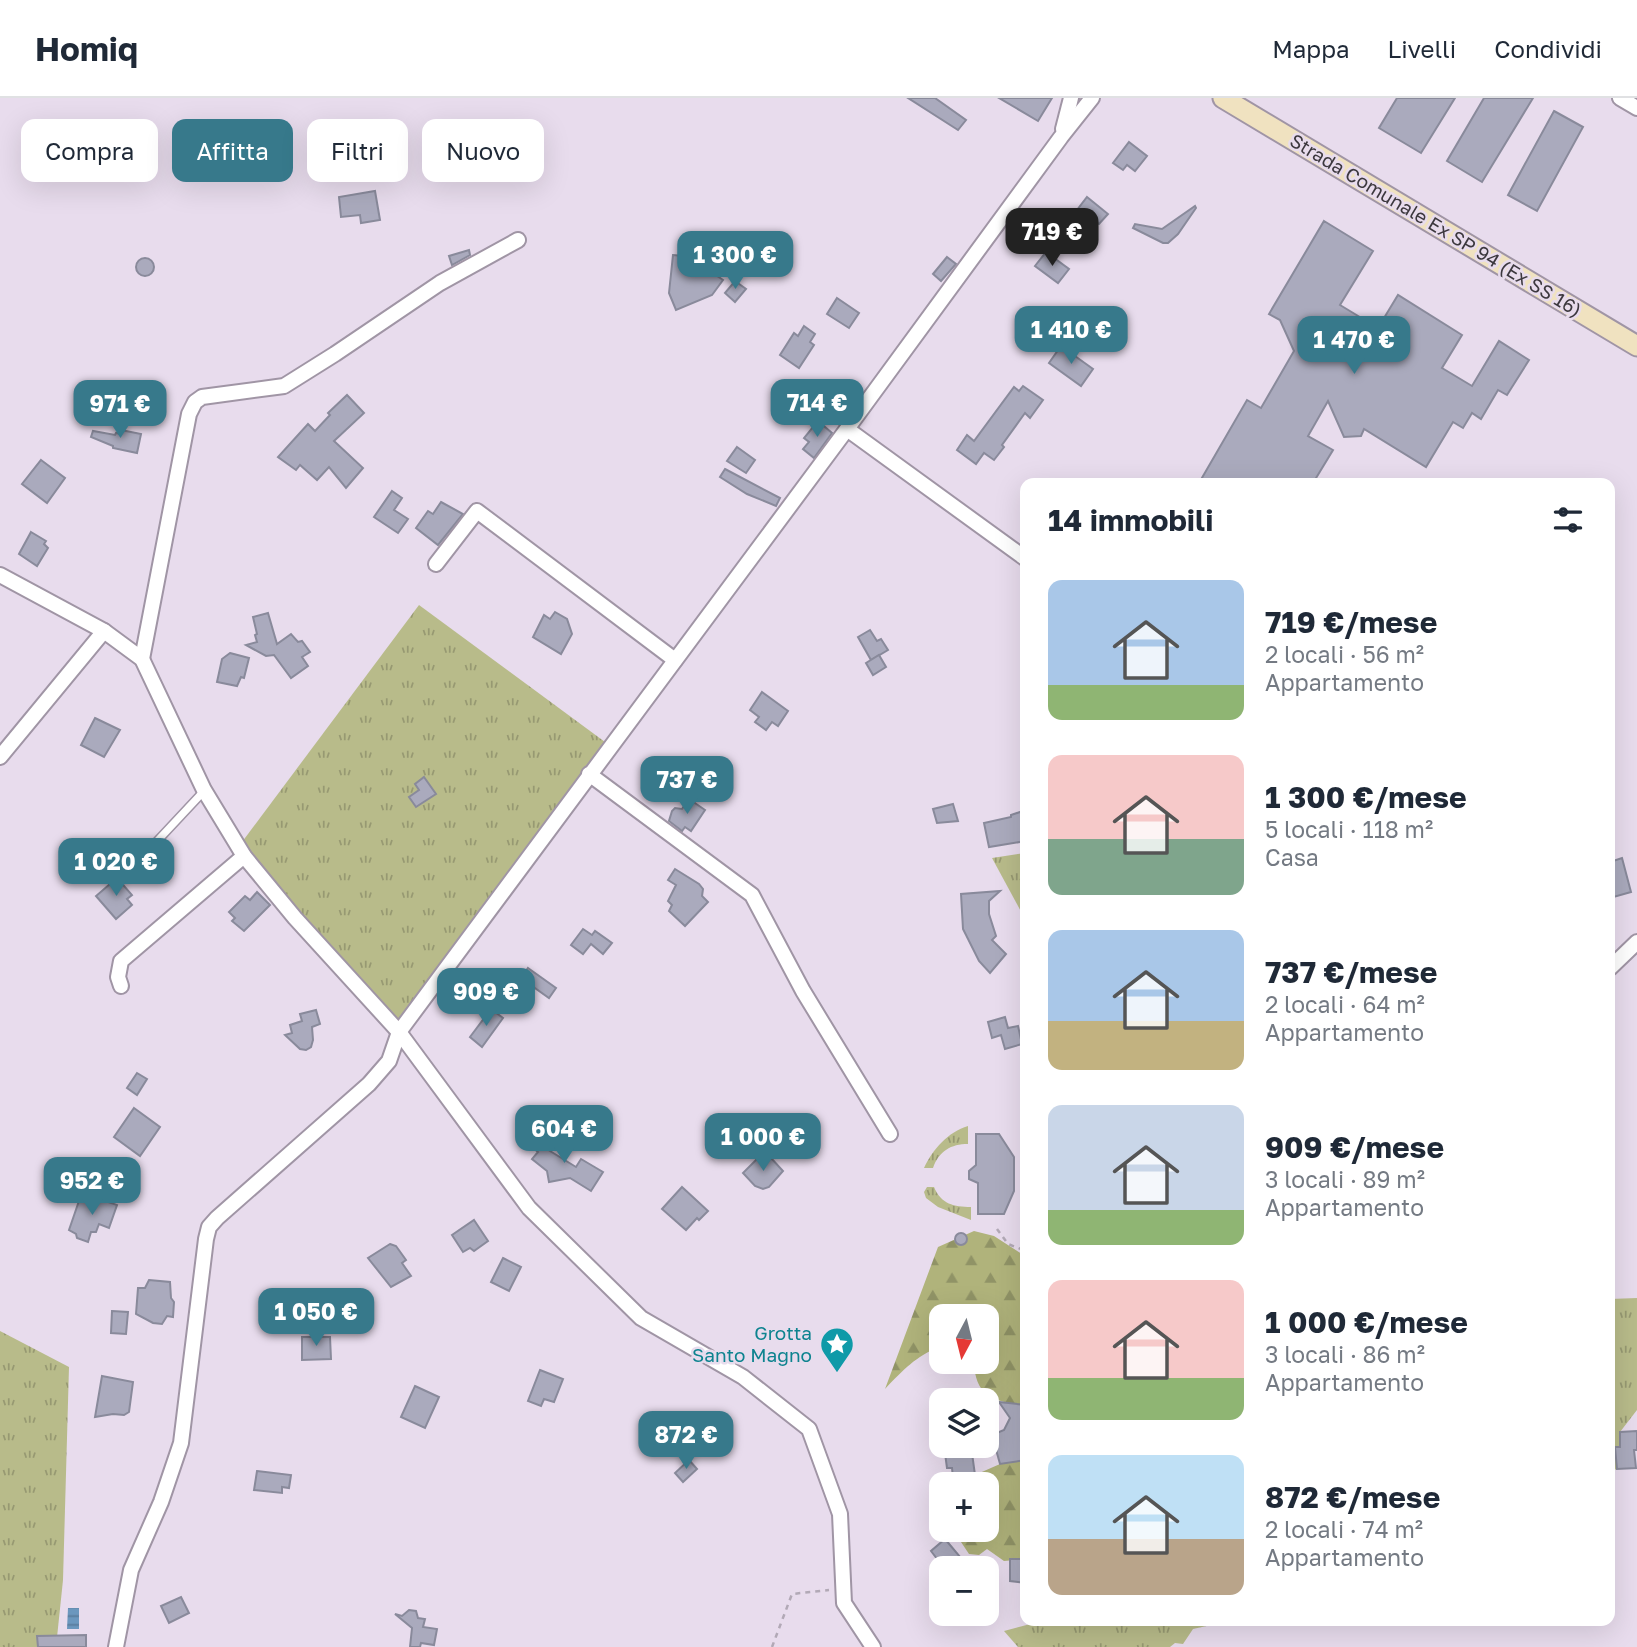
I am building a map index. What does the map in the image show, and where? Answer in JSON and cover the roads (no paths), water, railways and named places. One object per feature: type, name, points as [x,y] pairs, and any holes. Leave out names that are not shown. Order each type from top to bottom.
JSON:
[{"type":"main road","name":"Strada Comunale Ex SP 94 (Ex SS 16)","points":[[1229,100],[1637,346]]},
{"type":"street","points":[[1060,137],[1071,98]]},
{"type":"street","points":[[116,1647],[131,1570],[161,1502],[181,1443],[209,1227],[369,1084],[389,1061],[399,1032],[847,429],[1060,137],[1092,98]]},
{"type":"street","points":[[1620,98],[1637,108]]},
{"type":"street","points":[[142,659],[189,414],[195,402],[202,397],[284,386],[440,282],[518,240]]},
{"type":"street","points":[[847,429],[1020,555]]},
{"type":"street","points":[[436,564],[477,512],[674,660]]},
{"type":"street","points":[[0,575],[104,631],[142,659],[204,790],[244,856],[295,918],[399,1032],[529,1208],[641,1318],[743,1377],[808,1429],[840,1514],[844,1603],[873,1647]]},
{"type":"street","points":[[0,757],[104,631]]},
{"type":"street","points":[[589,774],[752,895],[803,991],[890,1134]]},
{"type":"street","points":[[121,986],[118,977],[121,961],[244,856]]},
{"type":"street","points":[[1615,963],[1637,942]]},
{"type":"lane","points":[[131,869],[204,790]]},
{"type":"water","points":[[68,1608],[79,1608],[79,1629],[67,1629]]},
{"type":"place","name":"Grotta Santo Magno","points":[[837,1374]]}]
